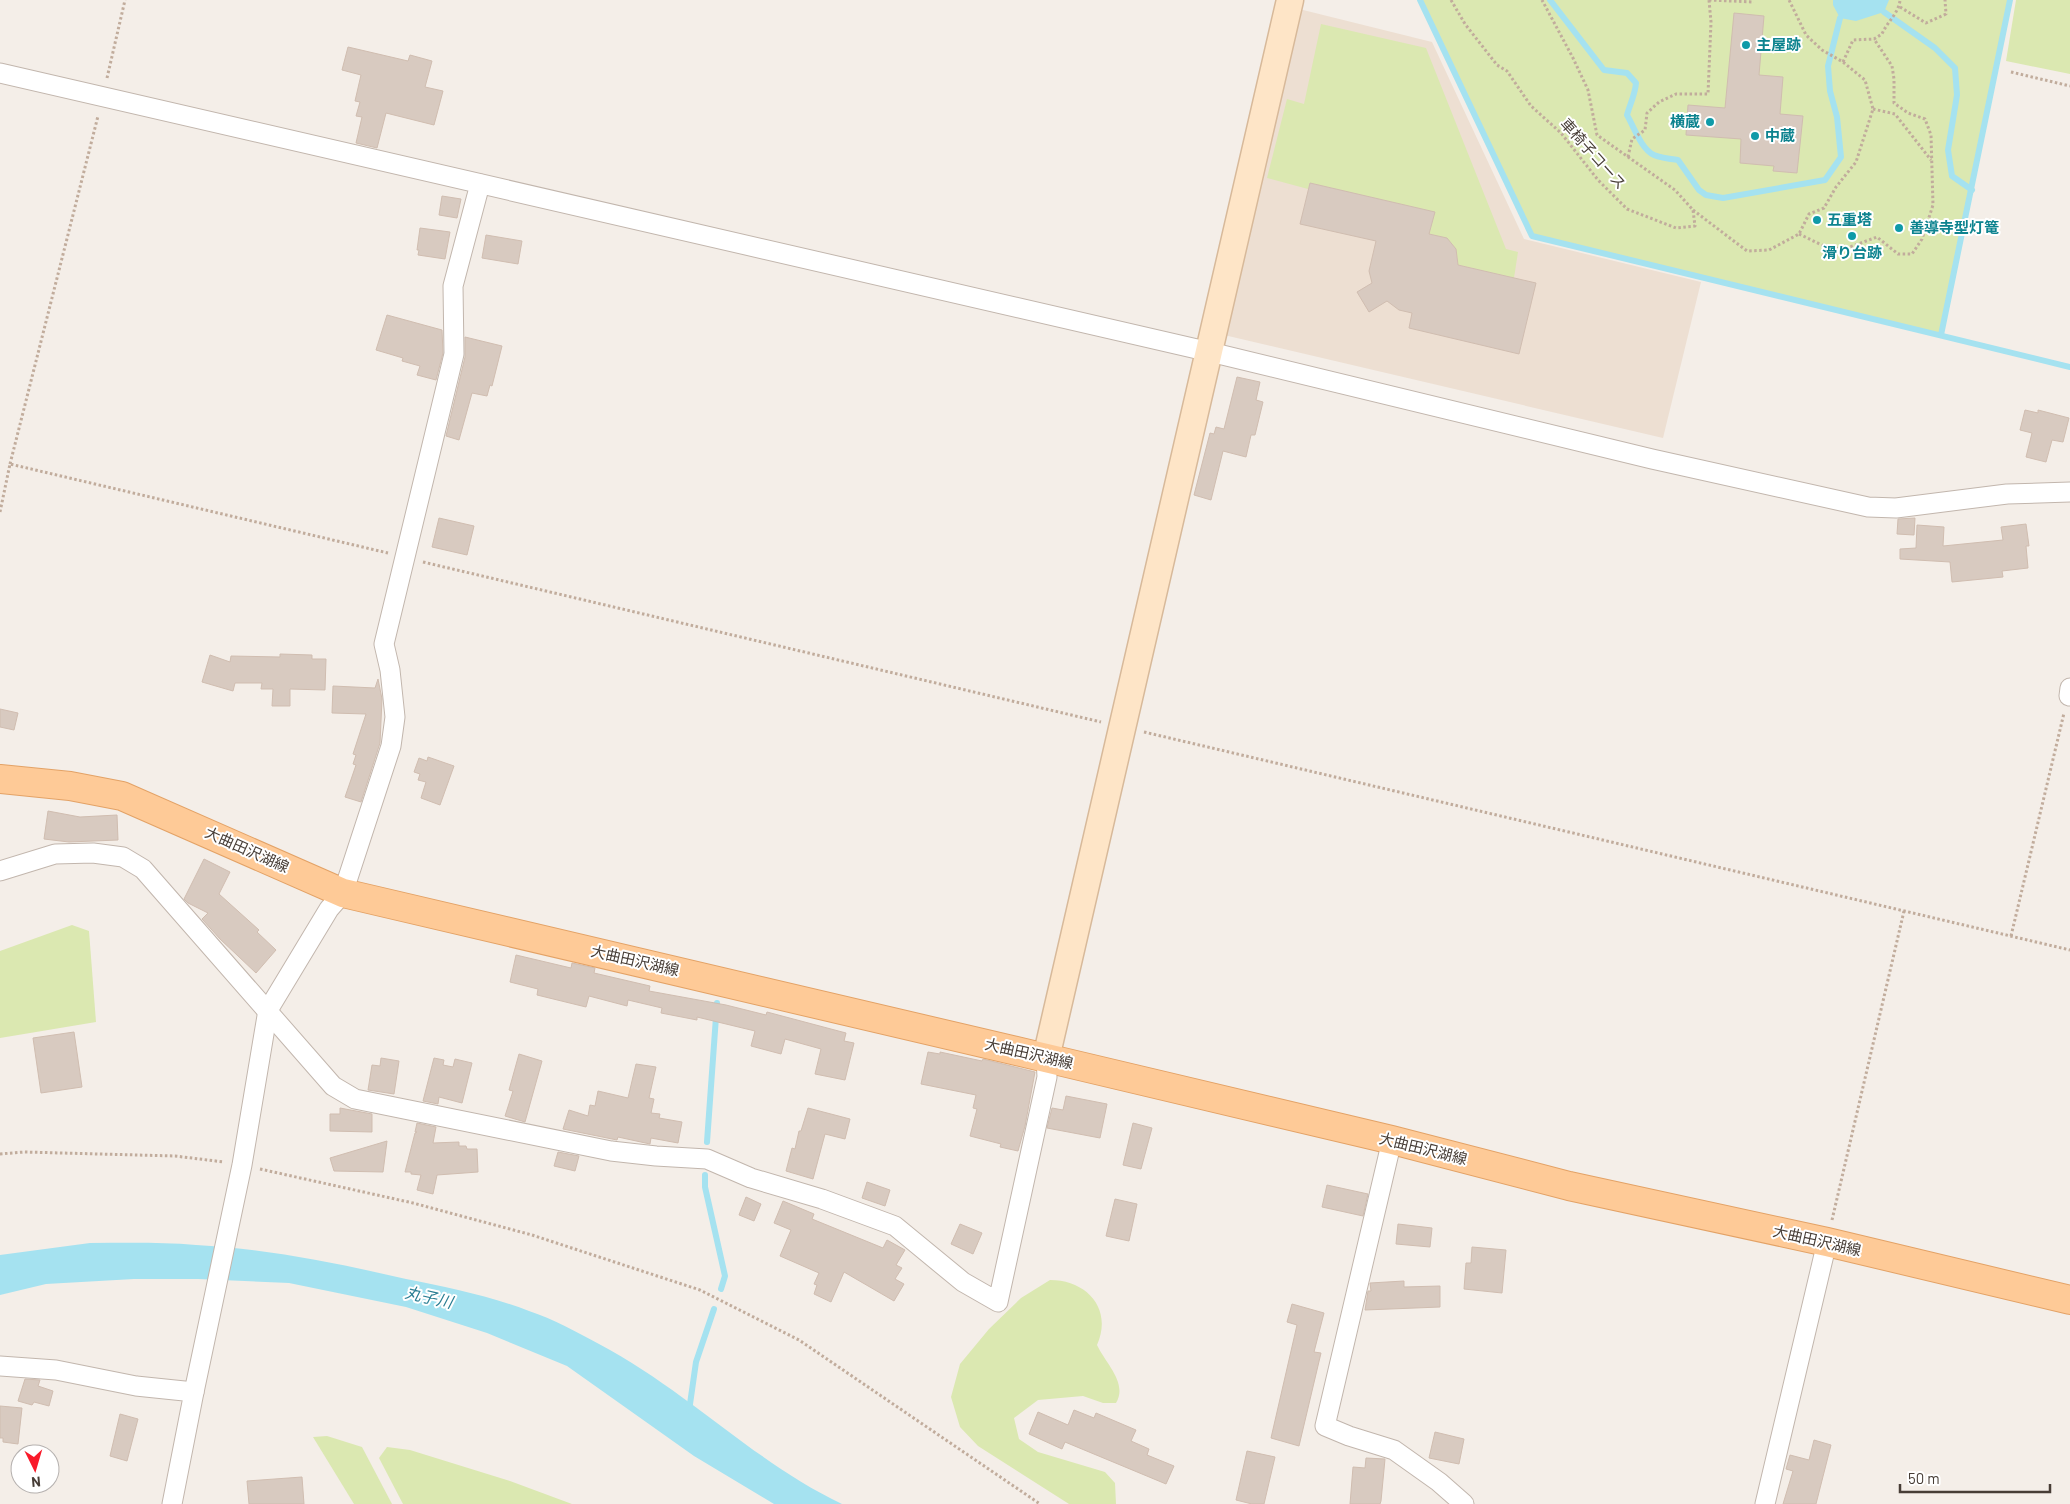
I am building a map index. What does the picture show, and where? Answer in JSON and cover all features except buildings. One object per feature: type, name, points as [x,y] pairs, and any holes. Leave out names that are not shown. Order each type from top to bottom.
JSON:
[{"type":"main road","name":"大曲田沢湖線","points":[[0,779],[70,786],[122,796],[343,893],[1392,1140],[1569,1186],[1827,1242],[2070,1300]]},
{"type":"street","points":[[0,871],[55,854],[93,853],[123,857],[143,869],[333,1086],[355,1099],[611,1151],[656,1156],[707,1158],[751,1178],[822,1199],[895,1226],[963,1282],[998,1302],[1047,1077],[1046,1058],[1290,0]]},
{"type":"street","points":[[0,73],[1210,352],[1652,459],[1868,507],[1896,508],[2007,494],[2070,492]]},
{"type":"street","points":[[172,1504],[240,1171],[268,1010],[329,908],[343,893],[391,746],[395,717],[390,670],[384,644],[454,354],[454,286],[480,184]]},
{"type":"street","points":[[1392,1140],[1325,1426],[1349,1436],[1394,1450],[1439,1482],[1464,1504]]},
{"type":"street","points":[[1764,1504],[1827,1242]]},
{"type":"street","points":[[0,1366],[56,1370],[136,1386],[194,1392]]},
{"type":"path","points":[[0,512],[10,464],[103,97],[125,0]]},
{"type":"path","name":"車椅子コース","points":[[1451,0],[1465,24],[1497,65],[1507,71],[1531,106],[1561,133],[1598,180],[1627,209],[1676,228],[1695,226],[1693,210],[1675,190],[1597,135],[1588,90],[1542,0]]},
{"type":"path","points":[[1628,157],[1632,139],[1645,130],[1647,113],[1659,102],[1676,94],[1708,94],[1709,0],[1754,2]]},
{"type":"path","points":[[1693,210],[1746,251],[1769,250],[1799,234],[1809,214],[1824,208],[1836,187],[1856,162],[1872,109],[1865,80],[1838,59],[1822,50],[1806,34],[1789,0]]},
{"type":"path","points":[[1842,62],[1853,40],[1874,39],[1882,34],[1885,26],[1900,7],[1900,0]]},
{"type":"path","points":[[1900,7],[1926,23],[1946,14],[1945,0]]},
{"type":"path","points":[[1799,234],[1830,249],[1850,247],[1877,238],[1898,254],[1912,254],[1922,239],[1933,205],[1931,136],[1925,119],[1894,104],[1892,66],[1874,39]]},
{"type":"path","points":[[2011,72],[2070,86]]},
{"type":"path","points":[[1872,109],[1895,114],[1932,161]]},
{"type":"path","points":[[10,464],[2070,950]]},
{"type":"path","points":[[2011,936],[2069,692]]},
{"type":"path","points":[[1827,1242],[1904,911]]},
{"type":"path","points":[[0,1154],[24,1152],[175,1156],[240,1171],[413,1203],[523,1233],[700,1290],[799,1340],[1040,1504]]},
{"type":"shaded area","points":[[1295,8],[1432,42],[1524,239],[1701,282],[1663,438],[1224,335]]},
{"type":"green space","points":[[1420,0],[2010,0],[1941,335],[1532,236]]},
{"type":"green space","points":[[2016,0],[2070,0],[2070,74],[2006,61]]},
{"type":"green space","points":[[1321,24],[1426,48],[1506,249],[1518,252],[1514,278],[1458,265],[1454,246],[1443,238],[1429,234],[1434,212],[1310,183],[1308,189],[1267,178],[1287,99],[1304,104]]},
{"type":"green space","points":[[72,925],[89,931],[96,1022],[0,1038],[0,951]]},
{"type":"green space","points":[[1050,1280],[1063,1281],[1075,1285],[1093,1299],[1099,1309],[1102,1320],[1097,1345],[1118,1381],[1119,1396],[1116,1403],[1103,1403],[1083,1396],[1038,1400],[1014,1418],[1019,1439],[1038,1452],[1105,1472],[1115,1483],[1116,1504],[1069,1504],[978,1446],[960,1427],[951,1397],[960,1364],[989,1329],[1021,1298]]},
{"type":"green space","points":[[327,1436],[362,1447],[392,1504],[354,1504],[313,1437]]},
{"type":"green space","points":[[387,1447],[410,1450],[510,1481],[572,1504],[403,1504],[379,1458]]},
{"type":"water","points":[[1833,0],[1889,0],[1884,12],[1856,21],[1840,18],[1833,5]]},
{"type":"water","name":"丸子川","points":[[90,1243],[183,1244],[275,1253],[328,1262],[484,1296],[538,1314],[565,1326],[631,1362],[779,1468],[842,1504],[774,1504],[694,1456],[567,1366],[487,1333],[406,1307],[289,1283],[198,1279],[134,1279],[46,1284],[0,1295],[0,1255]]},
{"type":"waterway","points":[[1420,0],[1532,236],[2070,367]]},
{"type":"waterway","points":[[1550,0],[1604,70],[1627,73],[1636,83],[1627,115],[1645,148],[1654,155],[1678,160],[1699,190],[1706,195],[1723,198],[1825,180],[1841,157],[1837,117],[1830,91],[1828,66],[1840,18]]},
{"type":"waterway","points":[[1941,335],[2010,0]]},
{"type":"waterway","points":[[1884,12],[1935,48],[1955,68],[1957,95],[1948,150],[1952,176],[1972,190]]},
{"type":"waterway","points":[[707,1142],[717,1003]]},
{"type":"waterway","points":[[705,1175],[705,1187],[725,1276],[721,1289]]},
{"type":"waterway","points":[[689,1411],[696,1362],[714,1309]]},
{"type":"place","name":"主屋跡","points":[[1746,45]]},
{"type":"place","name":"横蔵","points":[[1710,122]]},
{"type":"place","name":"中蔵","points":[[1755,136]]},
{"type":"place","name":"五重塔","points":[[1817,220]]},
{"type":"place","name":"善導寺型灯篭","points":[[1899,228]]},
{"type":"place","name":"滑り台跡","points":[[1852,236]]}]
